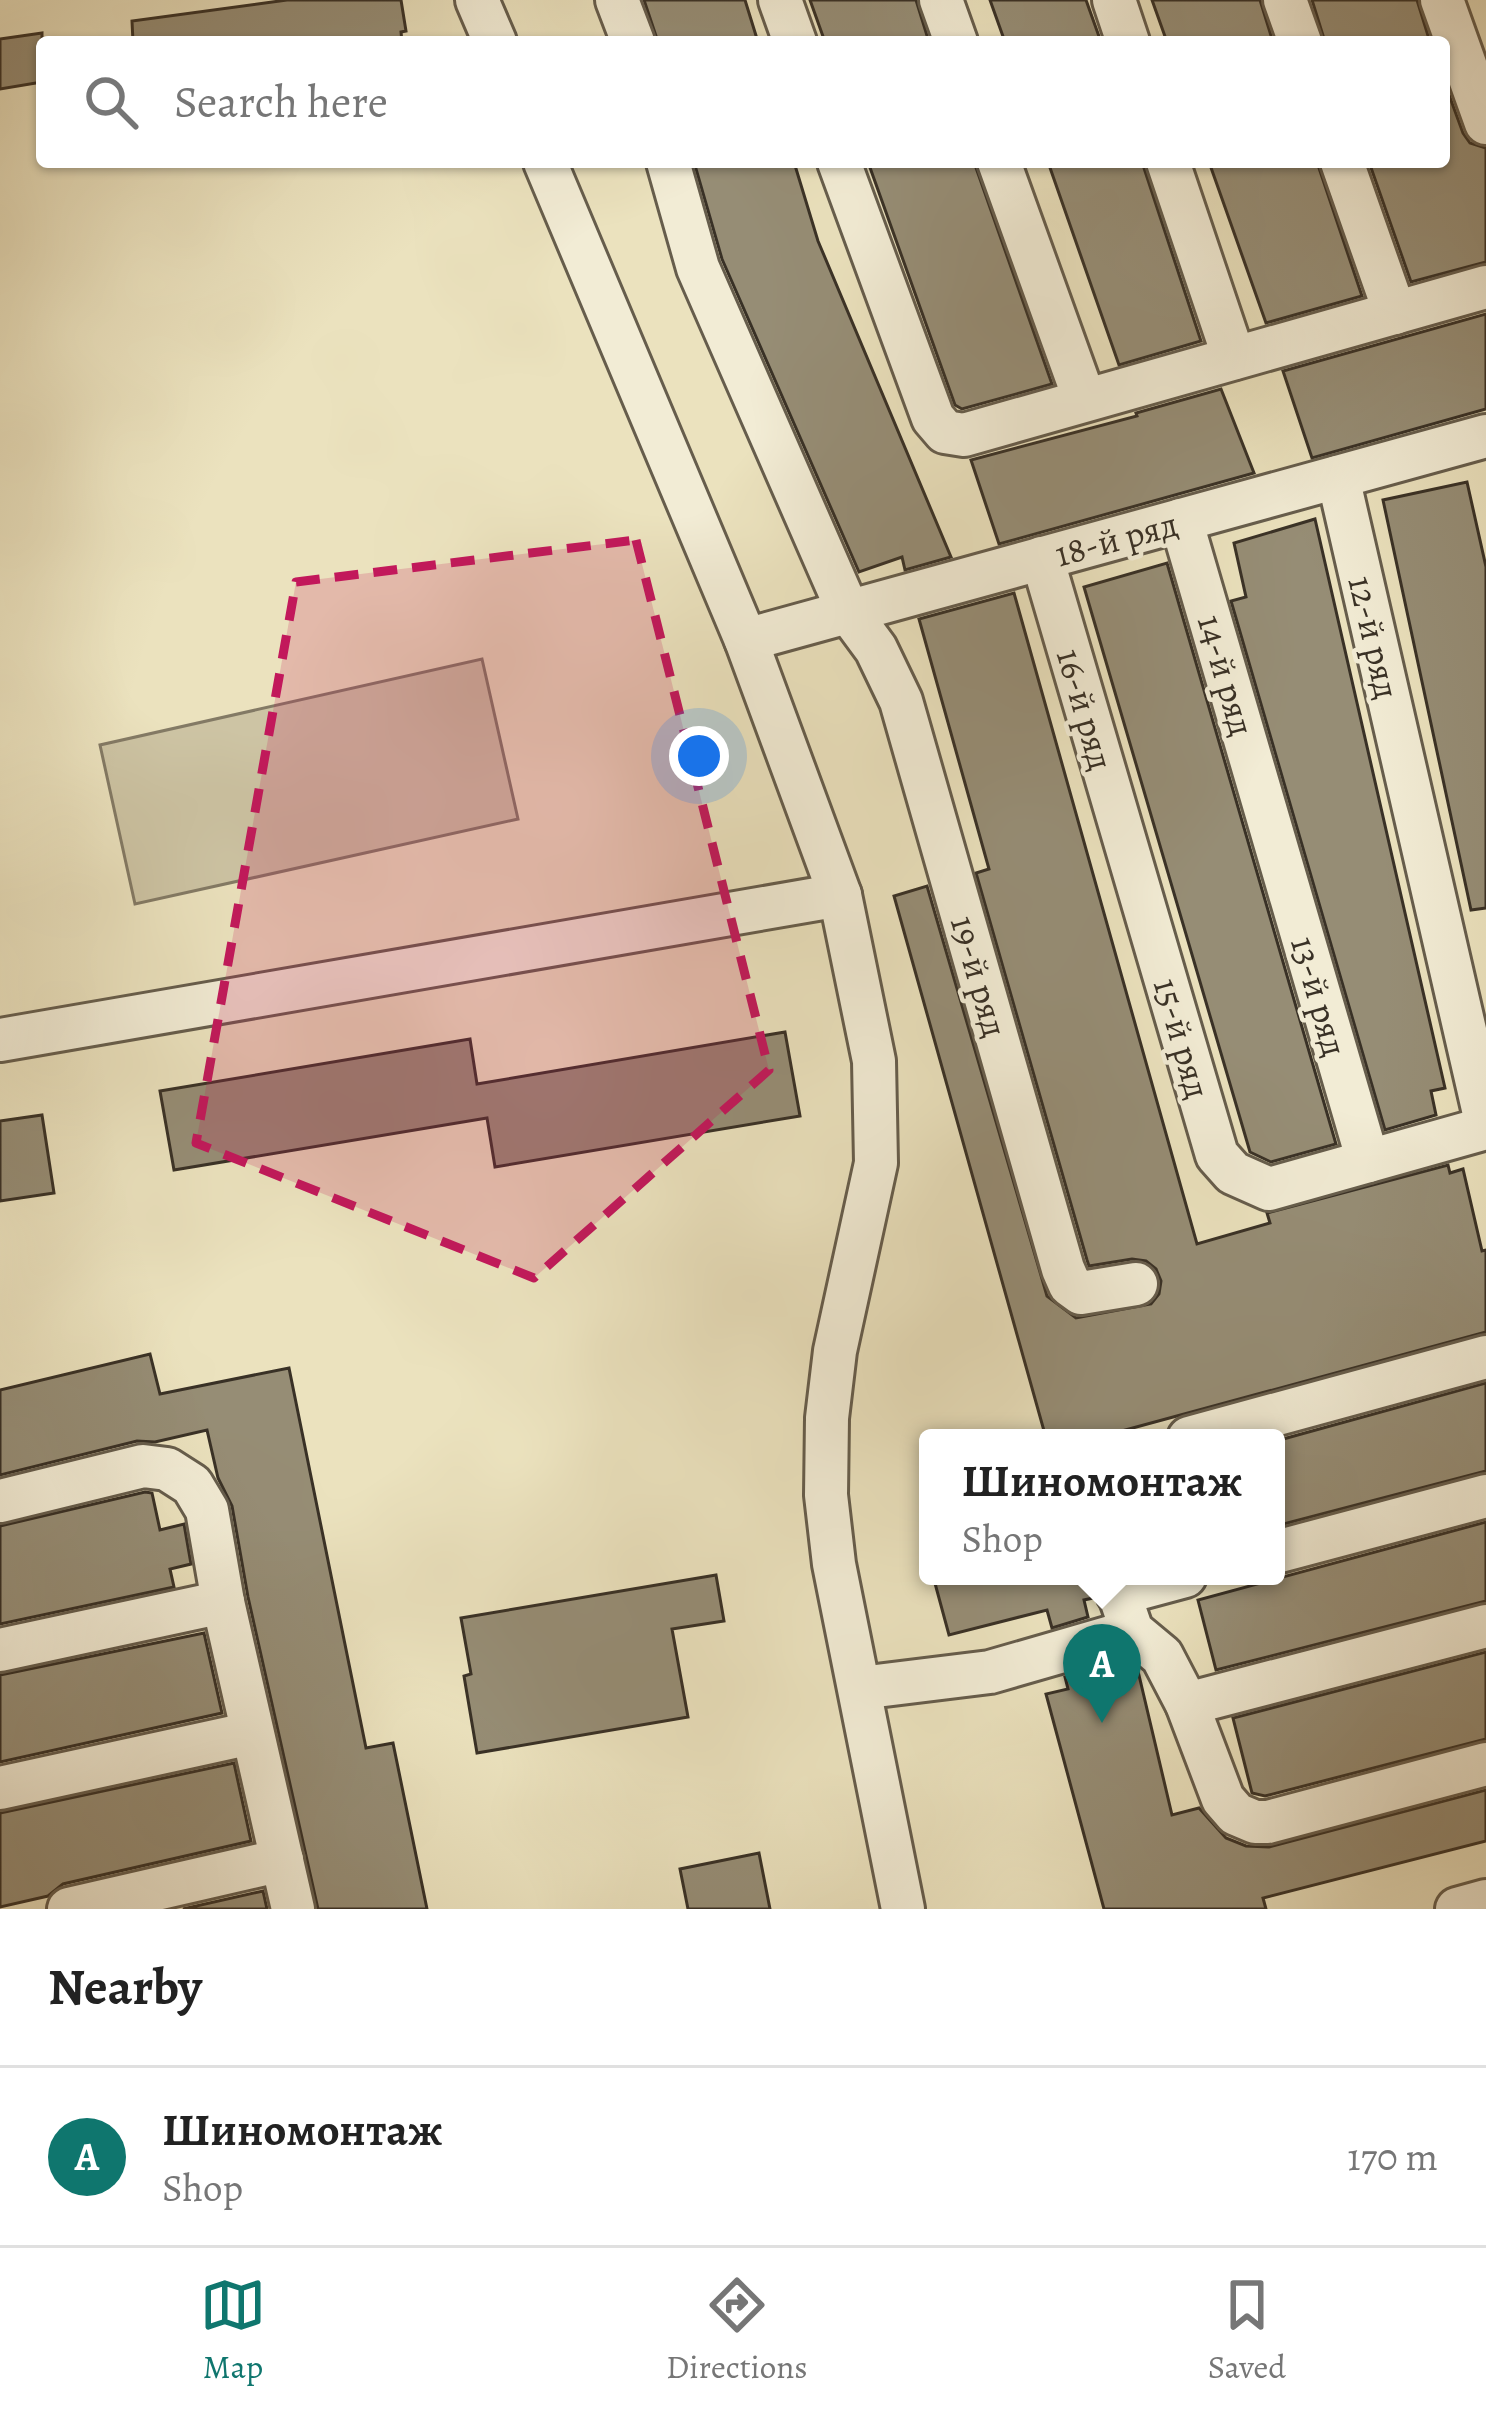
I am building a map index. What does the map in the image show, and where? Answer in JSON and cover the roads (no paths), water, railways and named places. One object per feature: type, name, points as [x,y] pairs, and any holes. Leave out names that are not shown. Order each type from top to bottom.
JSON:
[{"type":"street","points":[[477,0],[492,36]]},
{"type":"street","points":[[617,0],[631,36]]},
{"type":"street","points":[[780,0],[793,36]]},
{"type":"street","points":[[940,0],[954,36]]},
{"type":"street","points":[[1114,0],[1126,36]]},
{"type":"street","points":[[1285,0],[1298,36]]},
{"type":"street","points":[[1442,0],[1486,123]]},
{"type":"street","points":[[548,168],[746,640],[840,895],[874,1061],[876,1162],[835,1351],[827,1418],[828,1518],[903,1909]]},
{"type":"street","points":[[670,168],[698,268],[848,611]]},
{"type":"street","points":[[841,168],[933,418],[945,433],[964,435],[1486,287]]},
{"type":"street","points":[[1001,168],[1084,398]]},
{"type":"street","points":[[1170,168],[1234,358]]},
{"type":"street","points":[[1344,168],[1395,314]]},
{"type":"street","name":"18-й ряд","points":[[746,640],[1486,436]]},
{"type":"street","name":"12-й ряд","points":[[1338,477],[1486,1125]]},
{"type":"street","name":"14-й ряд","points":[[1181,520],[1272,831]]},
{"type":"street","name":"16-й ряд","points":[[1042,558],[1130,860]]},
{"type":"street","name":"19-й ряд","points":[[848,611],[876,649],[902,701],[1063,1269],[1070,1285],[1082,1293],[1136,1284]]},
{"type":"street","name":"13-й ряд","points":[[1272,831],[1368,1161]]},
{"type":"street","name":"15-й ряд","points":[[1130,860],[1217,1155],[1233,1173],[1269,1190],[1368,1161]]},
{"type":"street","points":[[0,1040],[840,895]]},
{"type":"street","points":[[1368,1161],[1486,1125]]},
{"type":"street","points":[[1222,1429],[1486,1357]]},
{"type":"street","points":[[0,1501],[143,1466],[167,1469],[191,1485],[207,1510],[293,1909]]},
{"type":"street","points":[[1285,1550],[1486,1496]]},
{"type":"street","points":[[860,1688],[990,1672],[1121,1600],[1161,1585]]},
{"type":"street","points":[[1121,1600],[1162,1656],[1187,1704],[1223,1799],[1236,1814],[1268,1822],[1486,1764]]},
{"type":"street","points":[[0,1650],[224,1602]]},
{"type":"street","points":[[1187,1704],[1486,1626]]},
{"type":"street","points":[[0,1788],[252,1733]]},
{"type":"street","points":[[69,1909],[282,1860]]},
{"type":"street","points":[[1457,1909],[1486,1901]]},
{"type":"place","name":"Шиномонтаж","points":[[1102,1723]]}]
